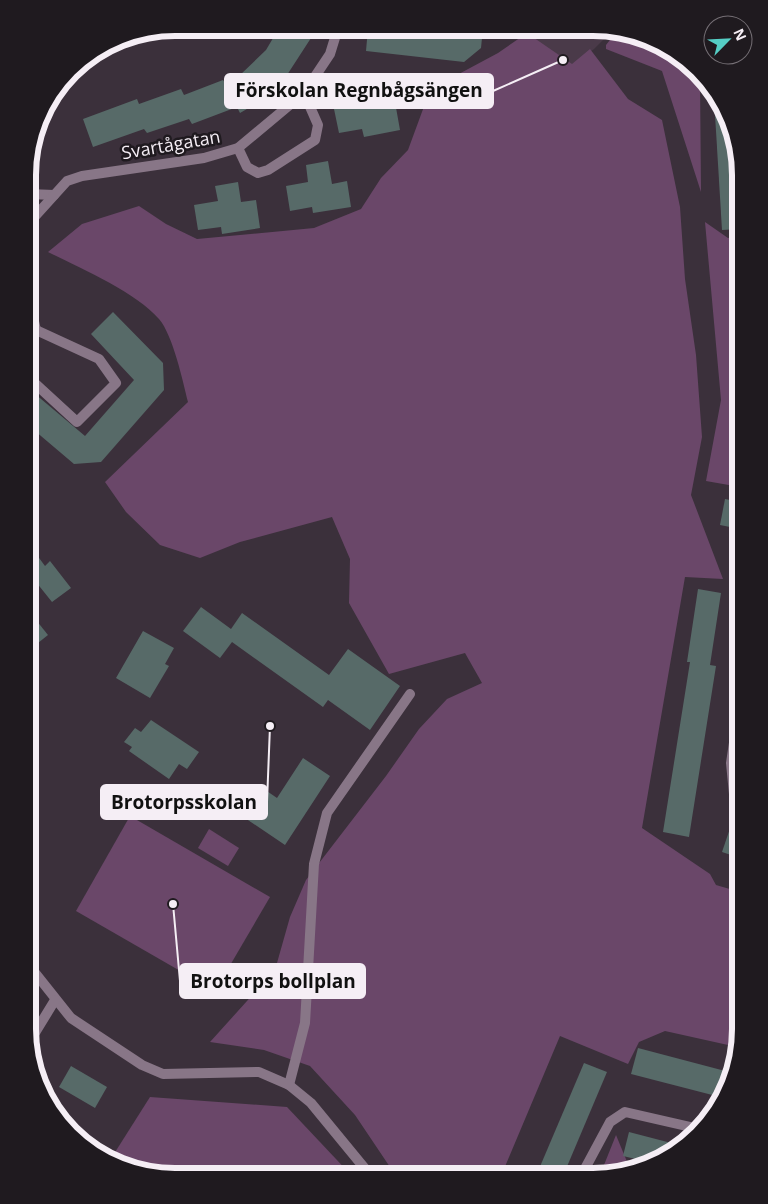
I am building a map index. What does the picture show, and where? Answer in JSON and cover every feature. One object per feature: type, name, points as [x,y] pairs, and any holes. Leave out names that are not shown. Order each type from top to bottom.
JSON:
[{"type":"street","name":"Svartågatan","points":[[36,215],[68,181],[82,176],[204,158],[238,148],[304,93],[330,54],[335,37]]},
{"type":"street","points":[[238,148],[247,167],[258,173],[268,170],[315,140],[318,125],[304,93]]},
{"type":"street","points":[[36,189],[42,194]]},
{"type":"street","points":[[36,194],[54,195]]},
{"type":"street","points":[[36,330],[99,359],[116,383],[77,422],[36,384]]},
{"type":"street","points":[[289,1085],[305,1023],[314,864],[327,812],[410,694]]},
{"type":"street","points":[[36,975],[71,1018],[142,1065],[163,1074],[259,1072],[289,1085],[311,1103],[364,1168]]},
{"type":"street","points":[[36,1031],[55,1000]]},
{"type":"street","points":[[586,1168],[610,1122],[625,1112],[691,1127]]},
{"type":"shaded area","points":[[522,36],[532,36],[572,64],[590,49],[628,99],[662,120],[680,207],[685,279],[696,355],[702,437],[691,495],[723,579],[685,577],[642,828],[710,874],[716,885],[731,889],[731,1038],[730,1045],[665,1031],[639,1042],[628,1064],[560,1036],[504,1168],[391,1168],[355,1115],[310,1066],[264,1050],[210,1042],[275,970],[290,917],[306,880],[386,776],[419,729],[447,699],[482,683],[465,653],[389,674],[349,603],[350,559],[332,517],[240,542],[200,558],[160,545],[126,512],[105,482],[188,402],[177,359],[164,326],[149,309],[107,281],[48,252],[82,224],[139,206],[166,224],[197,239],[314,228],[361,209],[381,178],[408,150],[426,101],[442,83],[498,53]]},
{"type":"shaded area","points":[[529,36],[606,37],[594,49],[565,71],[529,49]]},
{"type":"shaded area","points":[[612,37],[646,47],[677,65],[700,88],[701,192],[662,71],[606,49],[606,45]]},
{"type":"shaded area","points":[[705,222],[728,238],[732,237],[732,486],[706,481],[721,400]]},
{"type":"shaded area","points":[[130,816],[270,897],[215,991],[76,911]]},
{"type":"shaded area","points":[[209,829],[239,848],[228,866],[198,848]]},
{"type":"shaded area","points":[[150,1097],[287,1107],[344,1168],[157,1167],[139,1163],[114,1153]]},
{"type":"shaded area","points":[[616,1135],[627,1163],[603,1167]]},
{"type":"building","points":[[482,36],[481,48],[464,62],[366,51],[367,37]]},
{"type":"building","points":[[274,37],[312,37],[287,75],[259,102],[240,113],[237,107],[192,124],[189,119],[147,133],[144,129],[93,147],[83,119],[137,99],[139,104],[181,89],[184,95],[223,80],[226,84],[239,76],[266,50]]},
{"type":"building","points":[[378,85],[382,105],[395,102],[400,130],[364,137],[362,129],[339,133],[334,109],[359,104],[356,89]]},
{"type":"building","points":[[715,109],[721,122],[729,148],[732,175],[732,229],[722,230]]},
{"type":"building","points":[[328,161],[332,184],[347,181],[351,207],[313,213],[312,207],[290,211],[286,186],[308,182],[306,165]]},
{"type":"building","points":[[238,182],[241,202],[256,200],[260,228],[222,234],[221,227],[198,230],[194,205],[218,201],[215,186]]},
{"type":"building","points":[[113,312],[163,363],[164,390],[101,462],[74,464],[36,432],[36,395],[85,436],[134,380],[91,334]]},
{"type":"building","points":[[725,499],[732,500],[732,527],[720,525]]},
{"type":"building","points":[[36,554],[45,566],[50,561],[71,588],[52,602],[36,582]]},
{"type":"building","points":[[698,589],[721,593],[710,665],[716,666],[689,837],[663,832],[690,662],[687,662]]},
{"type":"building","points":[[201,607],[231,629],[242,613],[329,675],[348,649],[400,686],[370,730],[328,700],[323,707],[232,642],[220,658],[183,631]]},
{"type":"building","points":[[36,620],[48,635],[36,645]]},
{"type":"building","points":[[143,631],[174,648],[165,664],[169,666],[150,698],[116,678]]},
{"type":"building","points":[[151,720],[199,752],[187,769],[179,764],[169,779],[129,751],[132,747],[124,742],[135,728],[141,732]]},
{"type":"building","points":[[303,758],[330,776],[285,845],[242,816],[261,787],[277,798]]},
{"type":"building","points":[[731,825],[731,855],[722,852]]},
{"type":"building","points":[[638,1048],[725,1071],[714,1095],[631,1074]]},
{"type":"building","points":[[584,1063],[607,1072],[566,1168],[539,1168]]},
{"type":"building","points":[[71,1066],[107,1087],[95,1108],[59,1087]]},
{"type":"building","points":[[629,1132],[671,1143],[638,1160],[623,1156]]},
{"type":"place","name":"Förskolan Regnbågsängen","points":[[563,60]]},
{"type":"place","name":"Brotorpsskolan","points":[[270,726]]},
{"type":"place","name":"Brotorps bollplan","points":[[173,904]]}]
